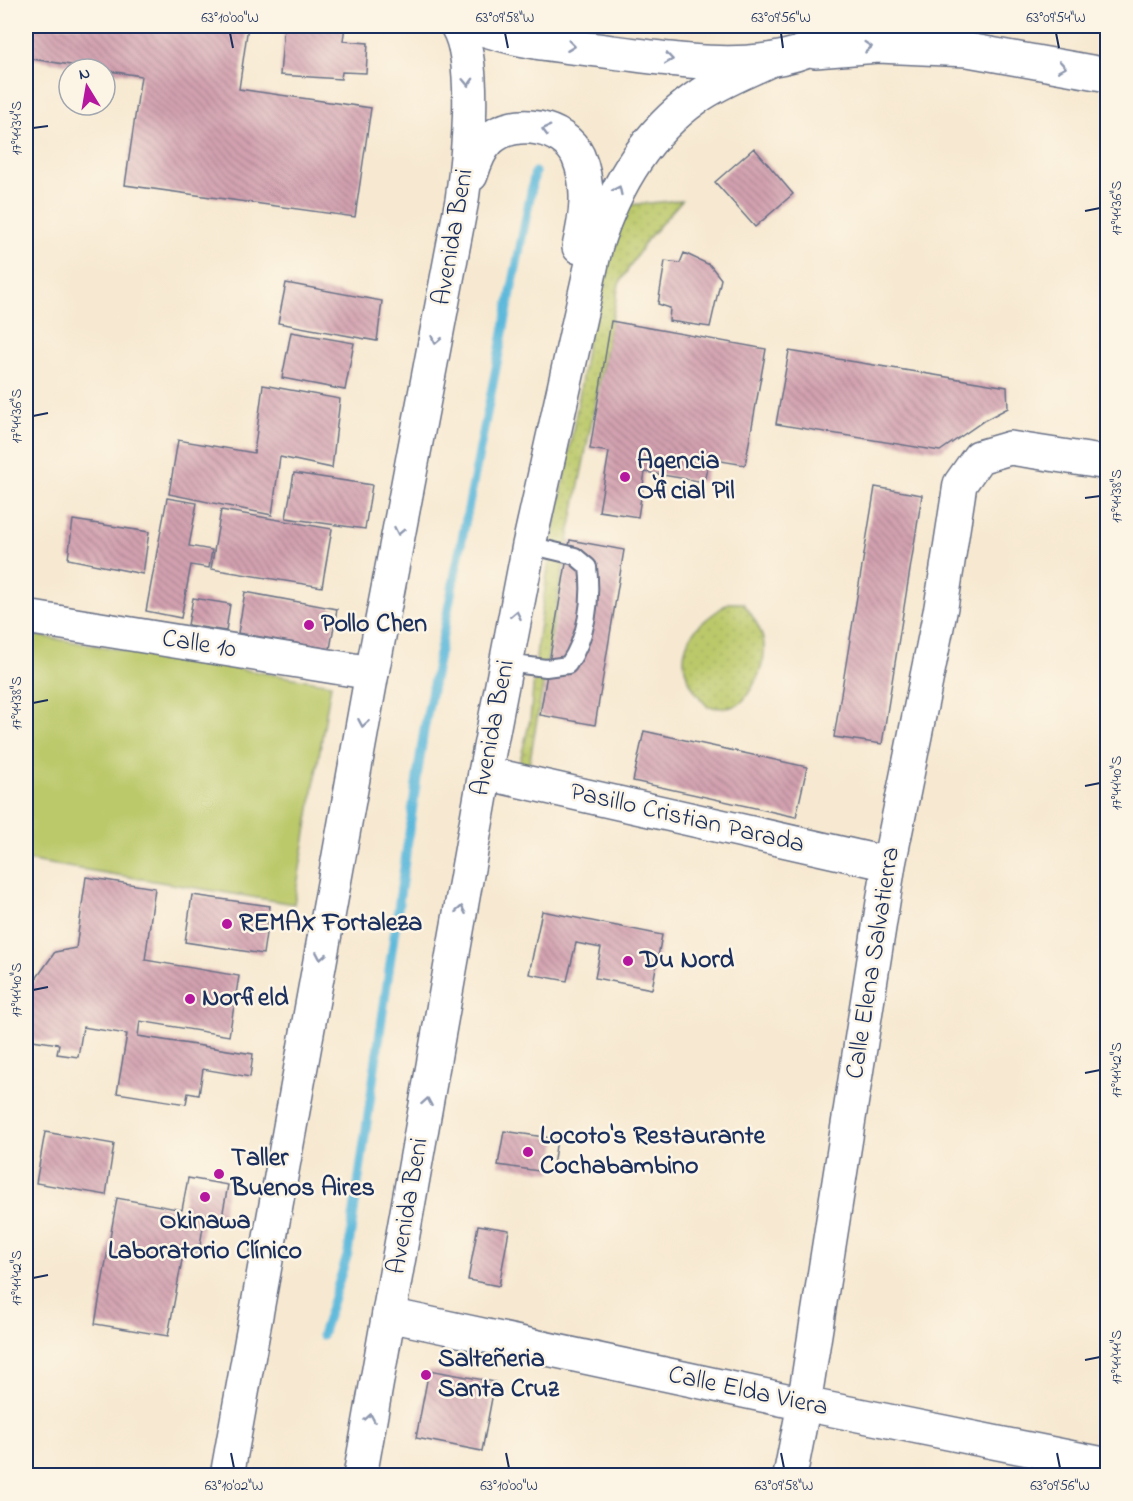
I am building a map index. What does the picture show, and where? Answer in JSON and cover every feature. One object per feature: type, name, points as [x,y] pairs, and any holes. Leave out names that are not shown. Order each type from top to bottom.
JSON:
[{"type":"street","name":"Avenida Beni","points":[[227,1476],[372,673],[462,200],[469,146],[468,75],[465,47],[457,26]]},
{"type":"street","points":[[473,26],[531,42],[689,62],[733,63],[878,46],[922,47],[968,50],[1107,75]]},
{"type":"street","points":[[780,57],[806,51],[834,39],[849,26]]},
{"type":"street","name":"Avenida Beni","points":[[360,1476],[506,663],[530,539],[596,244],[603,221],[625,176],[643,147],[669,119],[697,97],[731,78],[780,57]]},
{"type":"street","points":[[462,200],[482,147],[491,138],[504,131],[528,128],[552,131],[572,145],[578,156],[585,182],[587,201],[585,224],[539,434],[530,539]]},
{"type":"street","name":"Calle Elena Salvatierra","points":[[790,1476],[804,1404],[889,864],[940,607],[960,484],[979,457],[1010,448],[1107,463]]},
{"type":"street","name":"Calle 10","points":[[26,617],[372,673]]},
{"type":"street","name":"Pasillo Cristian Parada","points":[[485,773],[889,864]]},
{"type":"street","name":"Calle Elda Viera","points":[[389,1315],[804,1404],[1107,1465]]},
{"type":"lane","points":[[506,663],[546,668],[568,665],[578,650],[586,622],[590,585],[588,567],[575,556],[530,539]]},
{"type":"green space","points":[[682,200],[646,241],[619,284],[568,540],[527,777],[517,773],[530,720],[538,637],[551,547],[579,398],[594,293],[629,205]]},
{"type":"green space","points":[[728,603],[743,603],[757,623],[763,642],[763,662],[754,684],[742,701],[729,708],[708,707],[694,690],[685,671],[685,651],[688,640],[698,626]]},
{"type":"green space","points":[[26,634],[331,684],[294,904],[26,860]]},
{"type":"building","points":[[26,26],[248,26],[239,89],[371,108],[355,217],[125,185],[141,76],[117,72],[117,57],[57,57],[57,63],[26,58]]},
{"type":"building","points":[[284,26],[345,26],[343,41],[368,43],[366,73],[342,72],[341,79],[280,75]]},
{"type":"building","points":[[754,148],[793,194],[755,227],[715,182]]},
{"type":"building","points":[[684,253],[710,265],[721,279],[710,327],[669,321],[670,308],[658,304],[665,261],[680,263]]},
{"type":"building","points":[[286,283],[382,301],[377,341],[278,323]]},
{"type":"building","points":[[611,321],[766,349],[745,465],[709,459],[704,482],[645,472],[638,517],[599,511],[609,452],[590,449]]},
{"type":"building","points":[[291,332],[354,343],[345,390],[282,378]]},
{"type":"building","points":[[789,351],[1007,387],[1008,408],[985,420],[940,451],[776,424]]},
{"type":"building","points":[[263,385],[340,399],[332,468],[280,457],[272,515],[169,494],[178,440],[254,453]]},
{"type":"building","points":[[294,473],[372,485],[365,529],[286,518]]},
{"type":"building","points":[[875,487],[922,495],[882,744],[834,737]]},
{"type":"building","points":[[167,498],[197,503],[189,546],[212,550],[209,568],[191,565],[181,618],[146,611]]},
{"type":"building","points":[[221,510],[332,529],[322,587],[211,569]]},
{"type":"building","points":[[73,520],[149,532],[143,574],[68,559]]},
{"type":"building","points":[[570,540],[624,550],[595,725],[540,715]]},
{"type":"building","points":[[245,592],[337,609],[330,649],[238,633]]},
{"type":"building","points":[[193,598],[230,604],[226,631],[188,625]]},
{"type":"building","points":[[644,731],[807,767],[796,817],[633,781]]},
{"type":"building","points":[[86,877],[155,888],[145,960],[239,976],[229,1036],[140,1021],[138,1036],[253,1054],[250,1077],[203,1069],[199,1095],[188,1093],[186,1104],[117,1093],[127,1034],[83,1027],[78,1057],[57,1054],[59,1044],[26,1039],[26,982],[33,983],[55,952],[76,948]]},
{"type":"building","name":"REMAX Fortaleza","points":[[192,895],[270,906],[263,954],[185,942]]},
{"type":"building","name":"Du Nord","points":[[542,911],[662,935],[652,989],[595,978],[601,948],[576,943],[567,981],[529,974]]},
{"type":"building","name":"Locoto's Restaurante Cochabambino","points":[[504,1131],[557,1139],[552,1173],[498,1165]]},
{"type":"building","points":[[45,1132],[114,1144],[106,1195],[36,1183]]},
{"type":"building","points":[[188,1178],[228,1185],[222,1217],[205,1214],[199,1252],[184,1249],[168,1336],[95,1324],[117,1198],[182,1210]]},
{"type":"building","points":[[478,1225],[509,1230],[499,1286],[468,1280]]},
{"type":"building","points":[[429,1370],[495,1382],[482,1451],[416,1438]]},
{"type":"waterway","points":[[322,1335],[348,1253],[424,730],[535,172]]},
{"type":"place","name":"Agencia Oficial Pil","points":[[625,477]]},
{"type":"place","name":"Pollo Chen","points":[[309,625]]},
{"type":"place","name":"REMAX Fortaleza","points":[[227,924]]},
{"type":"place","name":"Du Nord","points":[[628,961]]},
{"type":"place","name":"Norfield","points":[[190,999]]},
{"type":"place","name":"Locoto's Restaurante Cochabambino","points":[[528,1152]]},
{"type":"place","name":"Taller Buenos Aires","points":[[219,1174]]},
{"type":"place","name":"Okinawa Laboratorio Clínico","points":[[205,1197]]},
{"type":"place","name":"Salteñeria Santa Cruz","points":[[426,1375]]}]
